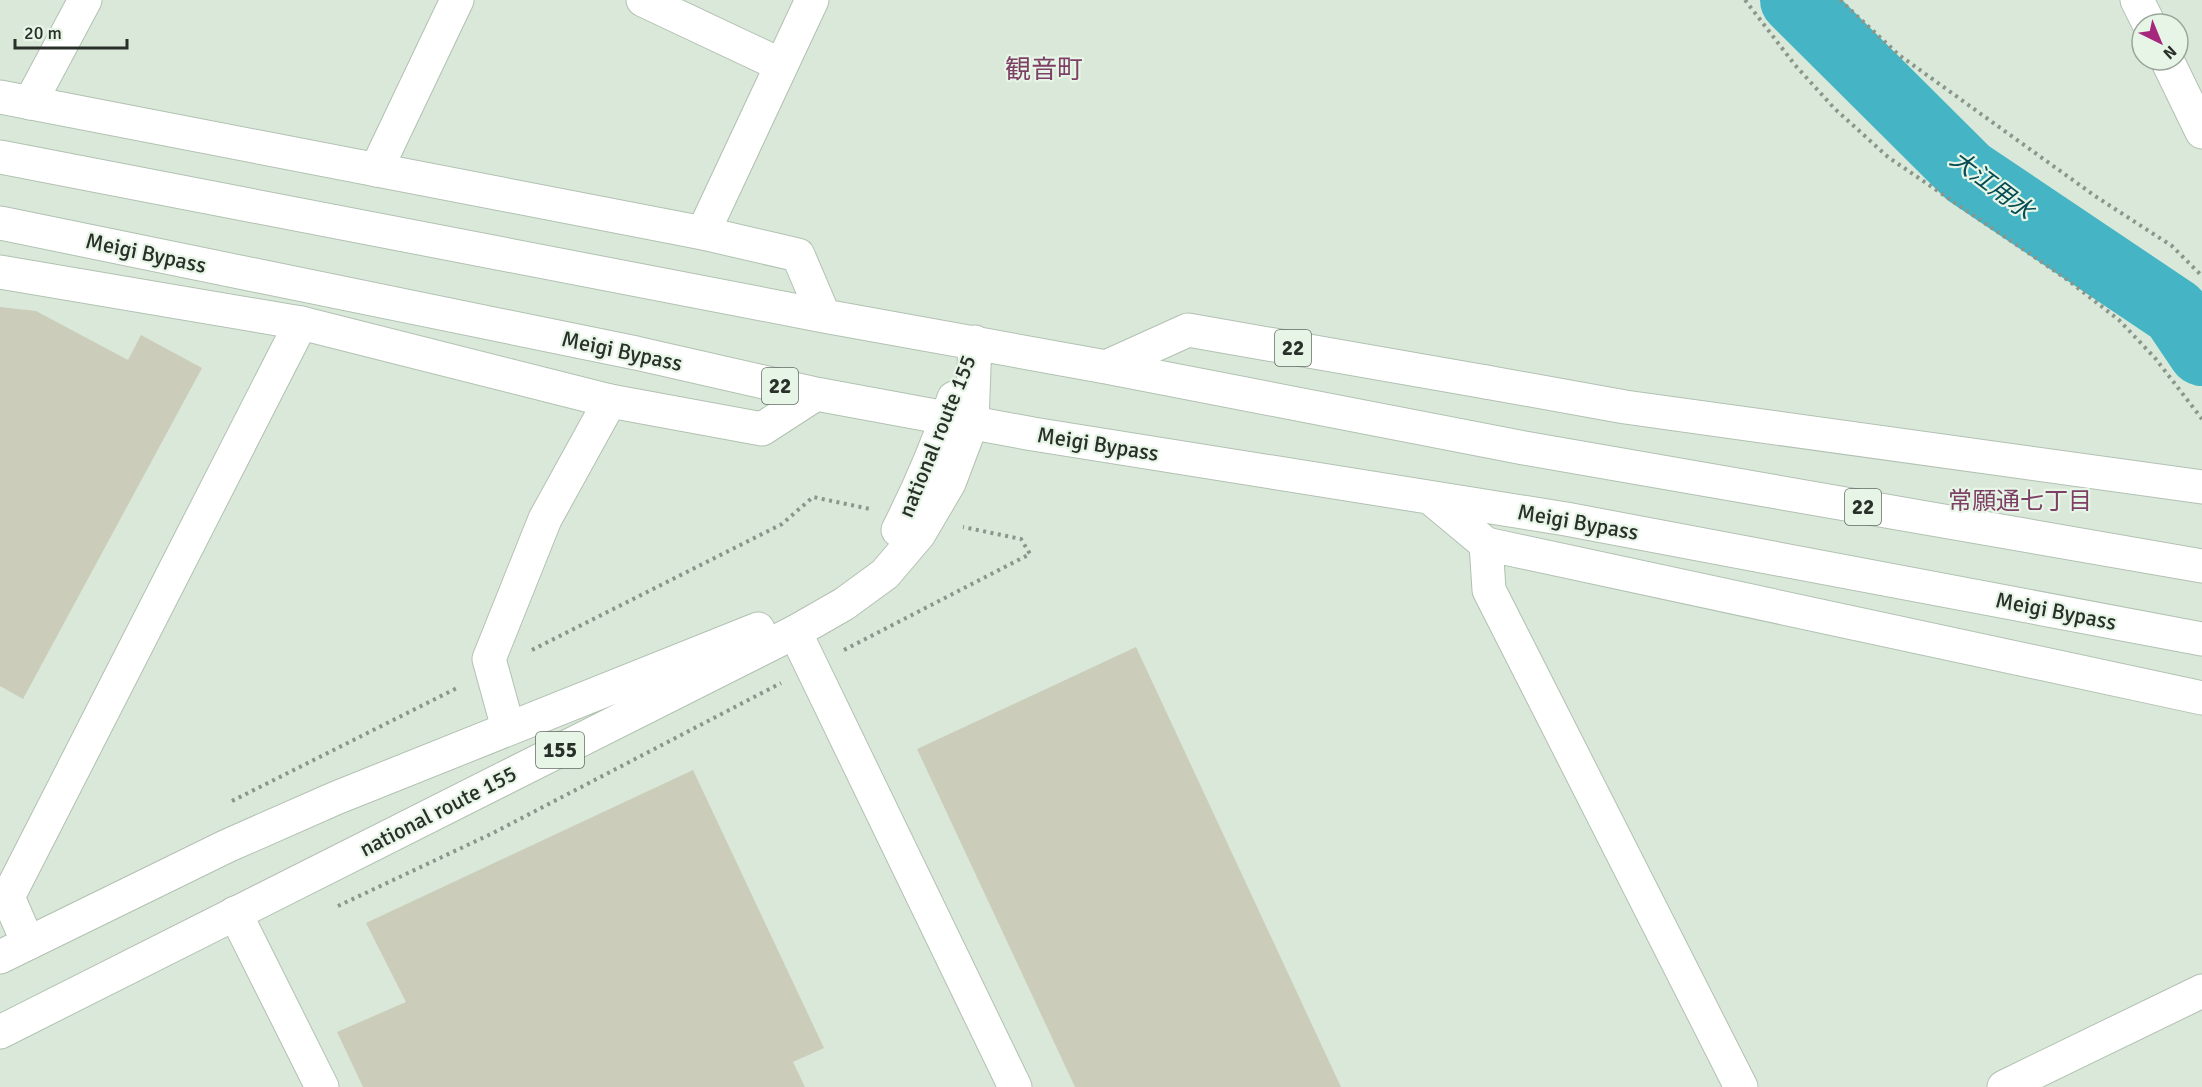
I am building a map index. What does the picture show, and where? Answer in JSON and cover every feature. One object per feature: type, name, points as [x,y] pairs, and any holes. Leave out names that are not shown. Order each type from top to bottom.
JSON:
[{"type":"main road","points":[[85,0],[15,100],[703,233],[798,255],[824,316]]},
{"type":"main road","points":[[376,170],[458,0]]},
{"type":"main road","points":[[643,0],[781,65]]},
{"type":"main road","points":[[703,233],[812,0]]},
{"type":"main road","points":[[2173,72],[2202,132]]},
{"type":"main road","name":"22","points":[[0,157],[824,316],[1106,366],[1524,448],[2202,566]]},
{"type":"main road","name":"Meigi Bypass","points":[[0,223],[636,353],[816,394],[1033,434],[1566,519],[2202,639]]},
{"type":"main road","name":"22","points":[[0,272],[301,323],[610,401],[762,429],[816,394]]},
{"type":"main road","points":[[14,950],[8,897],[301,323]]},
{"type":"main road","name":"22","points":[[1106,366],[1188,330],[1625,407],[2202,487]]},
{"type":"main road","name":"national route 155","points":[[0,1032],[795,632],[844,604],[885,574],[919,534],[916,518],[925,476],[959,420],[975,342]]},
{"type":"main road","points":[[508,728],[489,659],[545,519],[610,401]]},
{"type":"main road","points":[[1431,499],[1486,544],[2202,698]]},
{"type":"main road","name":"national route 155","points":[[14,950],[227,846],[336,798],[788,616],[832,593],[866,569],[897,530],[916,518]]},
{"type":"main road","points":[[1486,544],[1489,590],[1741,1087]]},
{"type":"main road","points":[[795,632],[1015,1087]]},
{"type":"main road","points":[[235,913],[322,1087]]},
{"type":"main road","points":[[2004,1087],[2202,991]]},
{"type":"path","points":[[1745,0],[1795,65],[1834,108],[1888,157],[2065,278],[2119,320],[2155,358],[2202,419]]},
{"type":"path","points":[[1840,0],[1899,56],[2077,183],[2172,246],[2202,276]]},
{"type":"path","points":[[227,804],[782,524],[813,497],[1021,539],[1030,554],[493,833],[335,907]]},
{"type":"building","points":[[0,307],[36,311],[128,360],[141,335],[202,368],[23,699],[0,686]]},
{"type":"building","points":[[1136,647],[1341,1087],[1075,1087],[917,749]]},
{"type":"building","points":[[693,770],[824,1048],[793,1062],[805,1087],[363,1087],[337,1032],[406,1002],[366,923]]},
{"type":"waterway","name":"大江用水","points":[[1794,0],[1968,173],[2175,312],[2202,352]]},
{"type":"district","name":"観音町","points":[[1044,70]]},
{"type":"district","name":"常願通七丁目","points":[[2020,501]]}]
